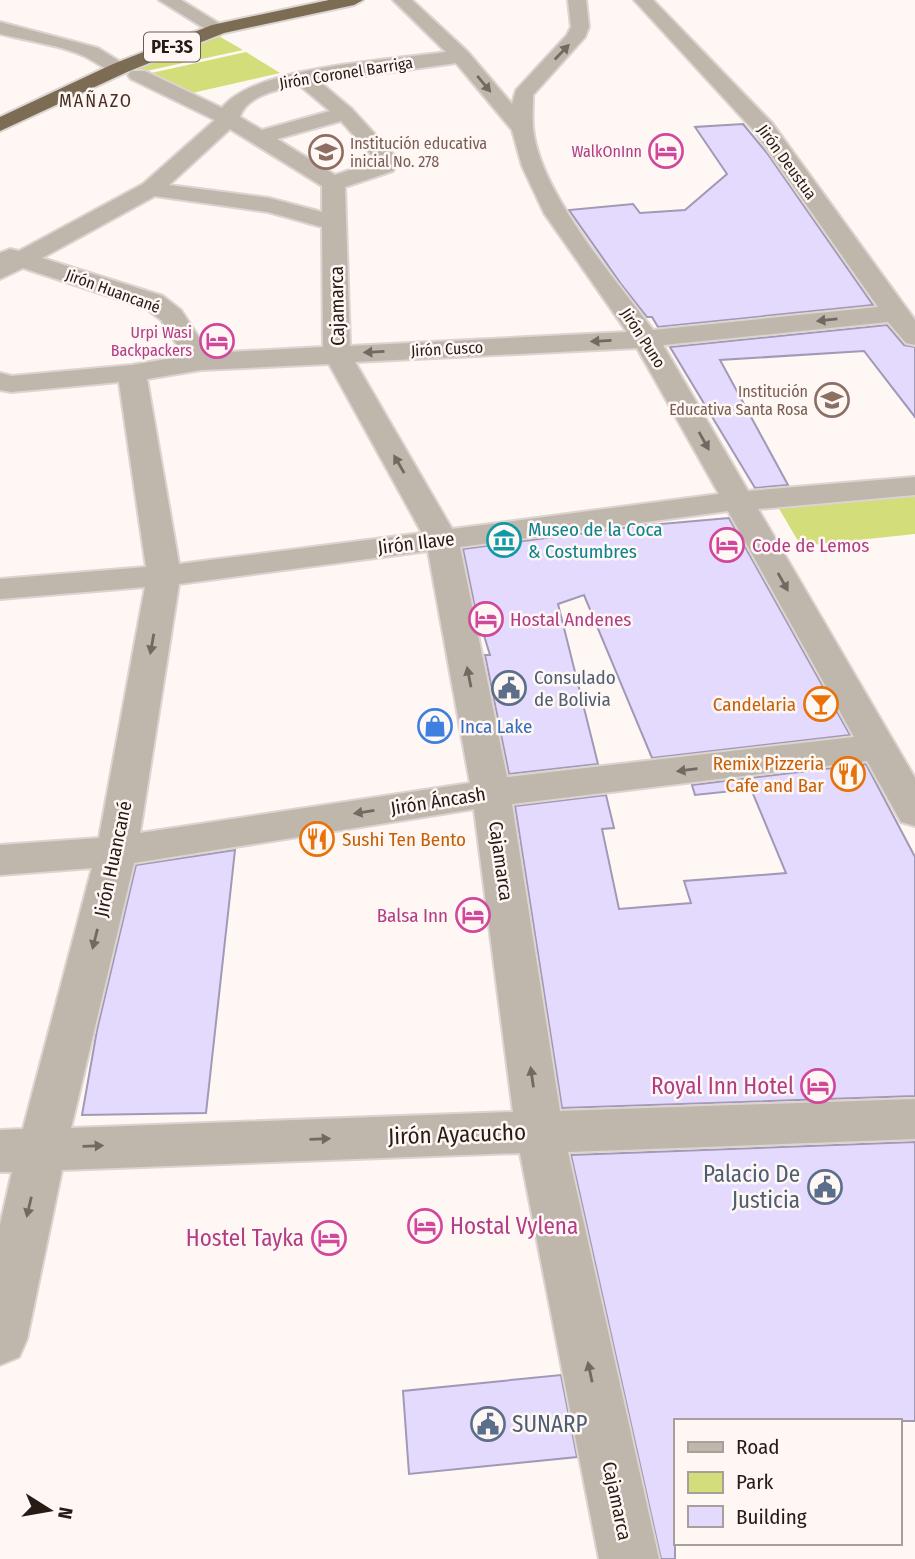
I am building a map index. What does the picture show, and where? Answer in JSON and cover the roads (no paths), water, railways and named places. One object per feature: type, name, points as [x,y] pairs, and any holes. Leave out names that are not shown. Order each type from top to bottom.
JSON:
[{"type":"highway","name":"PE-3S","points":[[1,122],[215,27],[324,0]]},
{"type":"highway","name":"PE-3S","points":[[215,27],[354,0]]},
{"type":"street","points":[[167,0],[215,27]]},
{"type":"street","name":"Jirón Puno","points":[[402,0],[461,56],[522,129],[533,166],[556,213],[646,339],[915,812]]},
{"type":"street","points":[[522,129],[523,94],[576,37],[580,27],[578,0]]},
{"type":"street","name":"Jirón Deustua","points":[[643,0],[764,128],[895,313],[915,337]]},
{"type":"street","points":[[0,28],[91,52],[229,119],[333,183],[377,170],[386,161],[385,157],[345,113],[303,78]]},
{"type":"street","name":"Jirón Coronel Barriga","points":[[0,271],[12,257],[151,189],[229,119],[232,109],[250,93],[267,86],[303,78],[461,56]]},
{"type":"street","points":[[257,138],[345,113]]},
{"type":"street","name":"Cajamarca","points":[[333,183],[337,354],[442,540],[491,793],[539,1131],[629,1559]]},
{"type":"street","points":[[151,189],[269,205],[336,223]]},
{"type":"street","name":"Jirón Huancané","points":[[12,257],[165,308],[201,362]]},
{"type":"street","name":"Jirón Cusco","points":[[4,386],[132,373],[201,362],[646,339],[895,313]]},
{"type":"street","name":"Jirón Huancané","points":[[0,1339],[21,1149],[117,850],[164,576],[132,373]]},
{"type":"street","name":"Jirón Ilave","points":[[0,589],[164,576],[737,501],[915,486]]},
{"type":"street","name":"Jirón Áncash","points":[[0,860],[117,850],[491,793],[876,747]]},
{"type":"street","name":"Jirón Ayacucho","points":[[21,1149],[915,1119]]},
{"type":"place","name":"WalkOnInn","points":[[666,151]]},
{"type":"place","name":"Institución educativa inicial No. 278","points":[[326,152]]},
{"type":"place","name":"Urpi Wasi Backpackers","points":[[217,341]]},
{"type":"place","name":"Institución Educativa Santa Rosa","points":[[832,400]]},
{"type":"place","name":"Museo de la Coca & Costumbres","points":[[504,540]]},
{"type":"place","name":"Code de Lemos","points":[[727,545]]},
{"type":"place","name":"Hostal Andenes","points":[[486,619]]},
{"type":"place","name":"Consulado de Bolivia","points":[[509,688]]},
{"type":"place","name":"Candelaria","points":[[821,704]]},
{"type":"place","name":"Inca Lake","points":[[435,726]]},
{"type":"place","name":"Remix Pizzeria Cafe and Bar","points":[[848,774]]},
{"type":"place","name":"Sushi Ten Bento","points":[[317,839]]},
{"type":"place","name":"Balsa Inn","points":[[473,915]]},
{"type":"place","name":"Royal Inn Hotel","points":[[818,1086]]},
{"type":"place","name":"Palacio De Justicia","points":[[825,1187]]},
{"type":"place","name":"Hostal Vylena","points":[[425,1226]]},
{"type":"place","name":"Hostel Tayka","points":[[329,1238]]},
{"type":"place","name":"SUNARP","points":[[488,1424]]},
{"type":"district","name":"MAÑAZO","points":[[96,101]]}]
